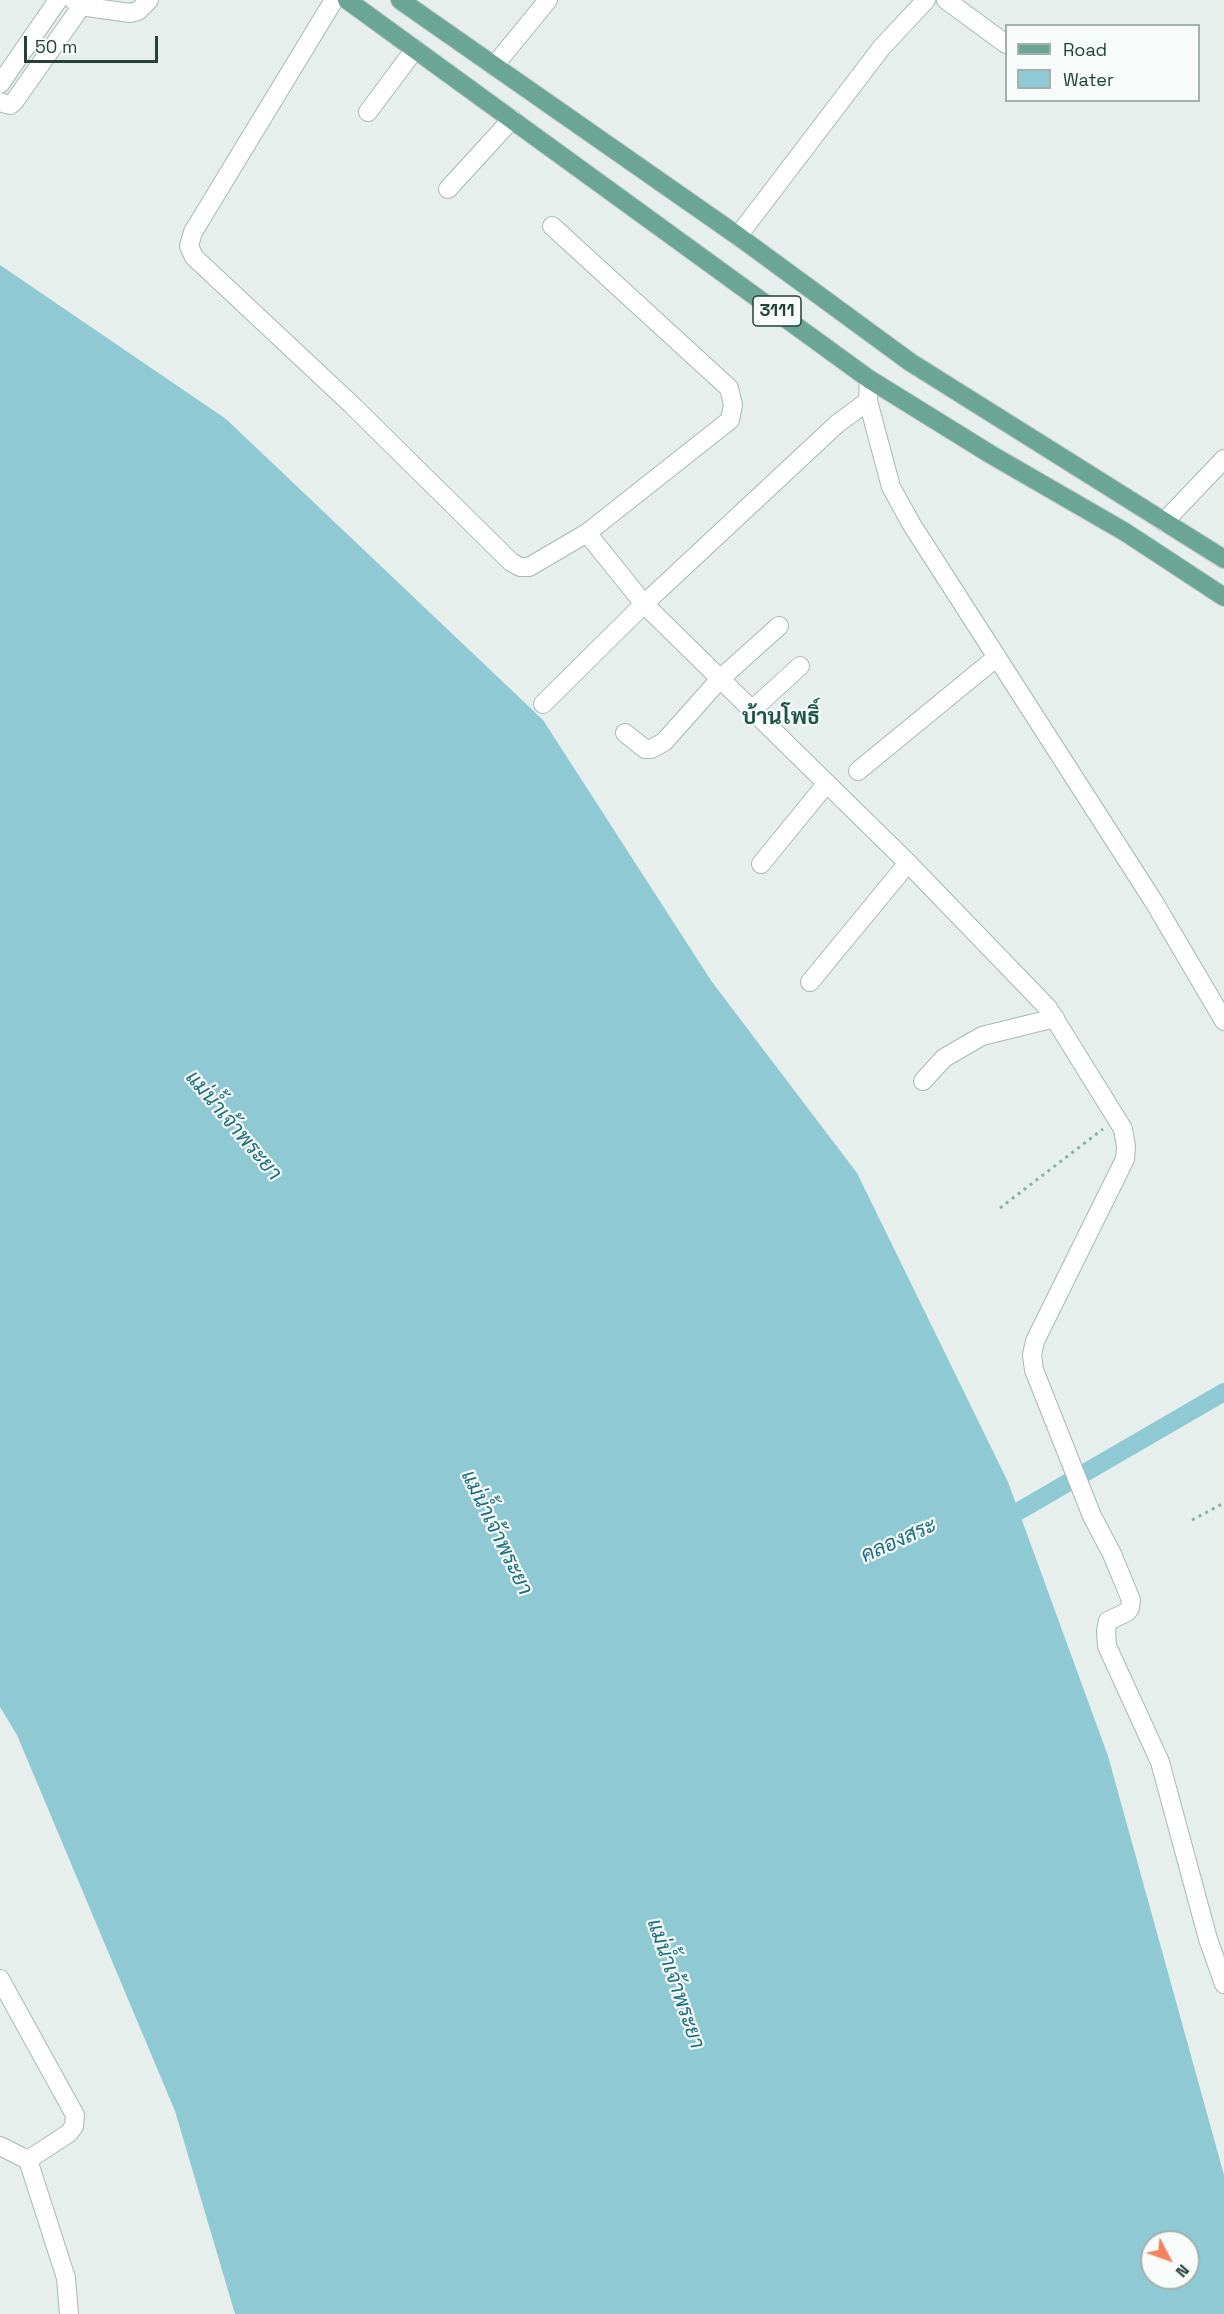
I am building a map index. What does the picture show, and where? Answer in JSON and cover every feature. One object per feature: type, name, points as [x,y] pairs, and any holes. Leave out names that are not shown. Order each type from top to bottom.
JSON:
[{"type":"main road","name":"3111","points":[[347,0],[869,379],[990,454],[1125,532],[1221,597]]},
{"type":"main road","name":"3111","points":[[400,0],[738,236],[910,362],[1224,559]]},
{"type":"street","points":[[0,84],[52,2],[130,13],[138,11],[148,0]]},
{"type":"street","points":[[334,0],[193,232],[189,246],[194,257],[351,404],[511,562],[520,567],[529,567],[587,533],[730,420],[733,405],[729,388],[552,226]]},
{"type":"street","points":[[494,66],[548,0]]},
{"type":"street","points":[[738,236],[882,47],[926,0]]},
{"type":"street","points":[[946,0],[1005,43]]},
{"type":"street","points":[[0,102],[10,105],[14,102],[76,6]]},
{"type":"street","points":[[368,112],[415,49]]},
{"type":"street","points":[[448,189],[512,119]]},
{"type":"street","points":[[869,379],[868,400],[891,487],[912,525],[1154,902],[1224,1021]]},
{"type":"street","points":[[543,704],[644,604],[837,424],[868,400]]},
{"type":"street","points":[[1164,522],[1224,459]]},
{"type":"street","points":[[587,533],[644,604],[908,863],[1048,1008],[1123,1129],[1126,1146],[1125,1159],[1035,1341],[1032,1355],[1034,1370],[1092,1516],[1112,1554],[1131,1600],[1127,1612],[1108,1621],[1107,1646],[1160,1762],[1208,1939],[1224,1984]]},
{"type":"street","points":[[625,733],[645,749],[656,747],[664,742],[720,679],[778,626]]},
{"type":"street","points":[[858,771],[997,657]]},
{"type":"street","points":[[752,710],[800,666]]},
{"type":"street","points":[[761,864],[827,783]]},
{"type":"street","points":[[810,982],[908,863]]},
{"type":"street","points":[[923,1081],[944,1058],[982,1036],[1055,1018]]},
{"type":"street","points":[[0,1979],[75,2115],[74,2126],[69,2133],[28,2160]]},
{"type":"street","points":[[0,2146],[28,2160],[66,2278],[69,2314]]},
{"type":"path","points":[[1000,1208],[1116,1119]]},
{"type":"path","points":[[1192,1520],[1224,1503]]},
{"type":"water","name":"แม่น้ำเจ้าพระยา","points":[[0,265],[226,419],[543,720],[712,982],[857,1173],[1008,1482],[1108,1756],[1224,2175],[1224,2314],[235,2314],[175,2111],[17,1735],[0,1707]]},
{"type":"waterway","name":"คลองสระ","points":[[998,1520],[1019,1511],[1224,1392]]},
{"type":"district","name":"บ้านโพธิ์","points":[[781,718]]}]
